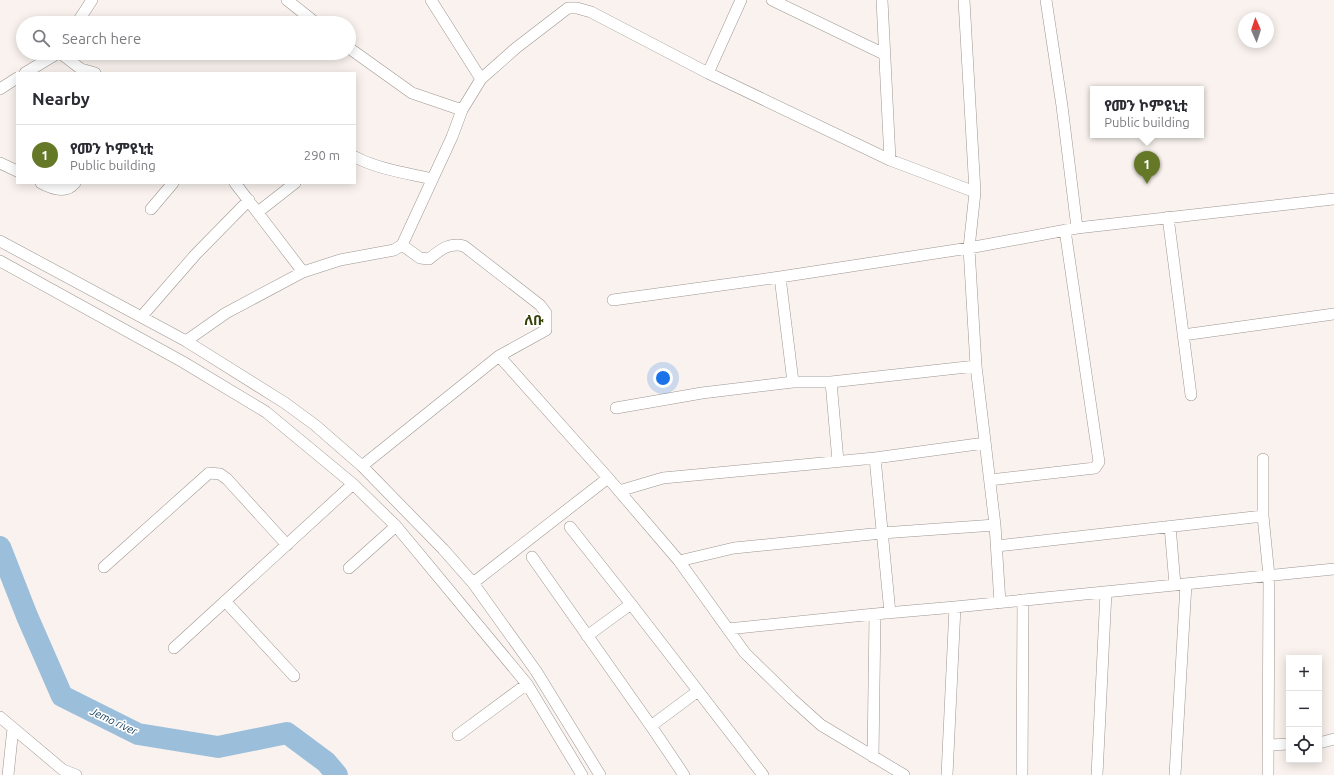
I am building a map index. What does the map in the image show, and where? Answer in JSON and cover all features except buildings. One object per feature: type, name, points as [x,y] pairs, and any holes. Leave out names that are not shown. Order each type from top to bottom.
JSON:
[{"type":"street","points":[[82,16],[92,0]]},
{"type":"street","points":[[286,0],[307,16]]},
{"type":"street","points":[[431,0],[481,79]]},
{"type":"street","points":[[559,0],[591,12],[708,73],[890,160],[975,192]]},
{"type":"street","points":[[708,73],[741,0]]},
{"type":"street","points":[[772,0],[884,54]]},
{"type":"street","points":[[882,0],[890,160]]},
{"type":"street","points":[[964,0],[975,192],[969,248],[976,366],[995,525],[1000,603]]},
{"type":"street","points":[[1046,0],[1062,106],[1077,228]]},
{"type":"street","points":[[186,341],[226,313],[303,272],[340,260],[394,250],[402,245],[452,137],[462,110],[481,79],[516,48],[574,5]]},
{"type":"street","points":[[356,53],[412,93],[462,110]]},
{"type":"street","points":[[27,72],[47,60]]},
{"type":"street","points":[[69,60],[82,69],[92,72]]},
{"type":"street","points":[[0,89],[16,79]]},
{"type":"street","points":[[356,158],[365,162],[395,171],[432,179]]},
{"type":"street","points":[[0,163],[16,171]]},
{"type":"street","points":[[43,184],[52,188],[63,190],[74,184]]},
{"type":"street","points":[[151,210],[172,184]]},
{"type":"street","points":[[236,184],[303,272]]},
{"type":"street","points":[[258,212],[294,184]]},
{"type":"street","points":[[613,300],[780,277],[969,248],[1077,228],[1334,199]]},
{"type":"street","points":[[142,316],[196,254],[249,200]]},
{"type":"street","points":[[1168,217],[1191,395]]},
{"type":"street","points":[[990,480],[1095,468],[1099,462],[1065,230]]},
{"type":"street","points":[[0,240],[186,341],[285,403],[315,424],[362,466],[443,549],[473,583],[536,670],[600,775]]},
{"type":"street","points":[[362,466],[499,356],[546,330],[546,313],[540,305],[464,246],[456,244],[441,249],[429,259],[420,258],[402,245]]},
{"type":"street","points":[[0,260],[177,358],[266,412],[353,484],[396,526],[526,684],[582,775]]},
{"type":"street","points":[[780,277],[793,382]]},
{"type":"street","points":[[70,299],[79,283]]},
{"type":"street","points":[[1184,335],[1334,316]]},
{"type":"street","points":[[499,356],[620,491],[679,561],[745,653],[821,725],[904,775]]},
{"type":"street","points":[[616,408],[702,393],[793,382],[830,382],[976,366]]},
{"type":"street","points":[[830,382],[838,460]]},
{"type":"street","points":[[620,491],[663,478],[838,460],[875,458],[985,443]]},
{"type":"street","points":[[875,458],[890,613]]},
{"type":"street","points":[[1263,459],[1263,516],[1269,576],[1268,775]]},
{"type":"street","points":[[104,567],[209,473],[220,474],[227,479],[287,545]]},
{"type":"street","points":[[473,583],[608,478]]},
{"type":"street","points":[[174,648],[353,484]]},
{"type":"street","points":[[997,546],[1263,516]]},
{"type":"street","points":[[679,561],[734,548],[882,533],[995,525]]},
{"type":"street","points":[[349,568],[396,526]]},
{"type":"street","points":[[1170,526],[1181,585],[1175,775]]},
{"type":"street","points":[[570,527],[763,775]]},
{"type":"street","points":[[532,557],[684,775]]},
{"type":"street","points":[[728,629],[1334,569]]},
{"type":"street","points":[[1097,775],[1106,592]]},
{"type":"street","points":[[1022,775],[1023,600]]},
{"type":"street","points":[[225,601],[294,676]]},
{"type":"street","points":[[587,636],[631,604]]},
{"type":"street","points":[[947,775],[956,607]]},
{"type":"street","points":[[873,757],[875,614]]},
{"type":"street","points":[[458,735],[526,684]]},
{"type":"street","points":[[651,726],[698,690]]},
{"type":"street","points":[[0,717],[63,773],[76,775]]},
{"type":"street","points":[[8,775],[14,728]]},
{"type":"street","points":[[1322,742],[1334,739]]},
{"type":"street","points":[[1268,745],[1286,744]]},
{"type":"waterway","name":"Jemo river","points":[[0,547],[27,616],[62,696],[138,734],[218,747],[287,733],[326,762],[337,775]]},
{"type":"place","name":"የመን ኮምዩኒቲ","points":[[1147,184]]},
{"type":"district","name":"ለቡ","points":[[534,320]]}]
